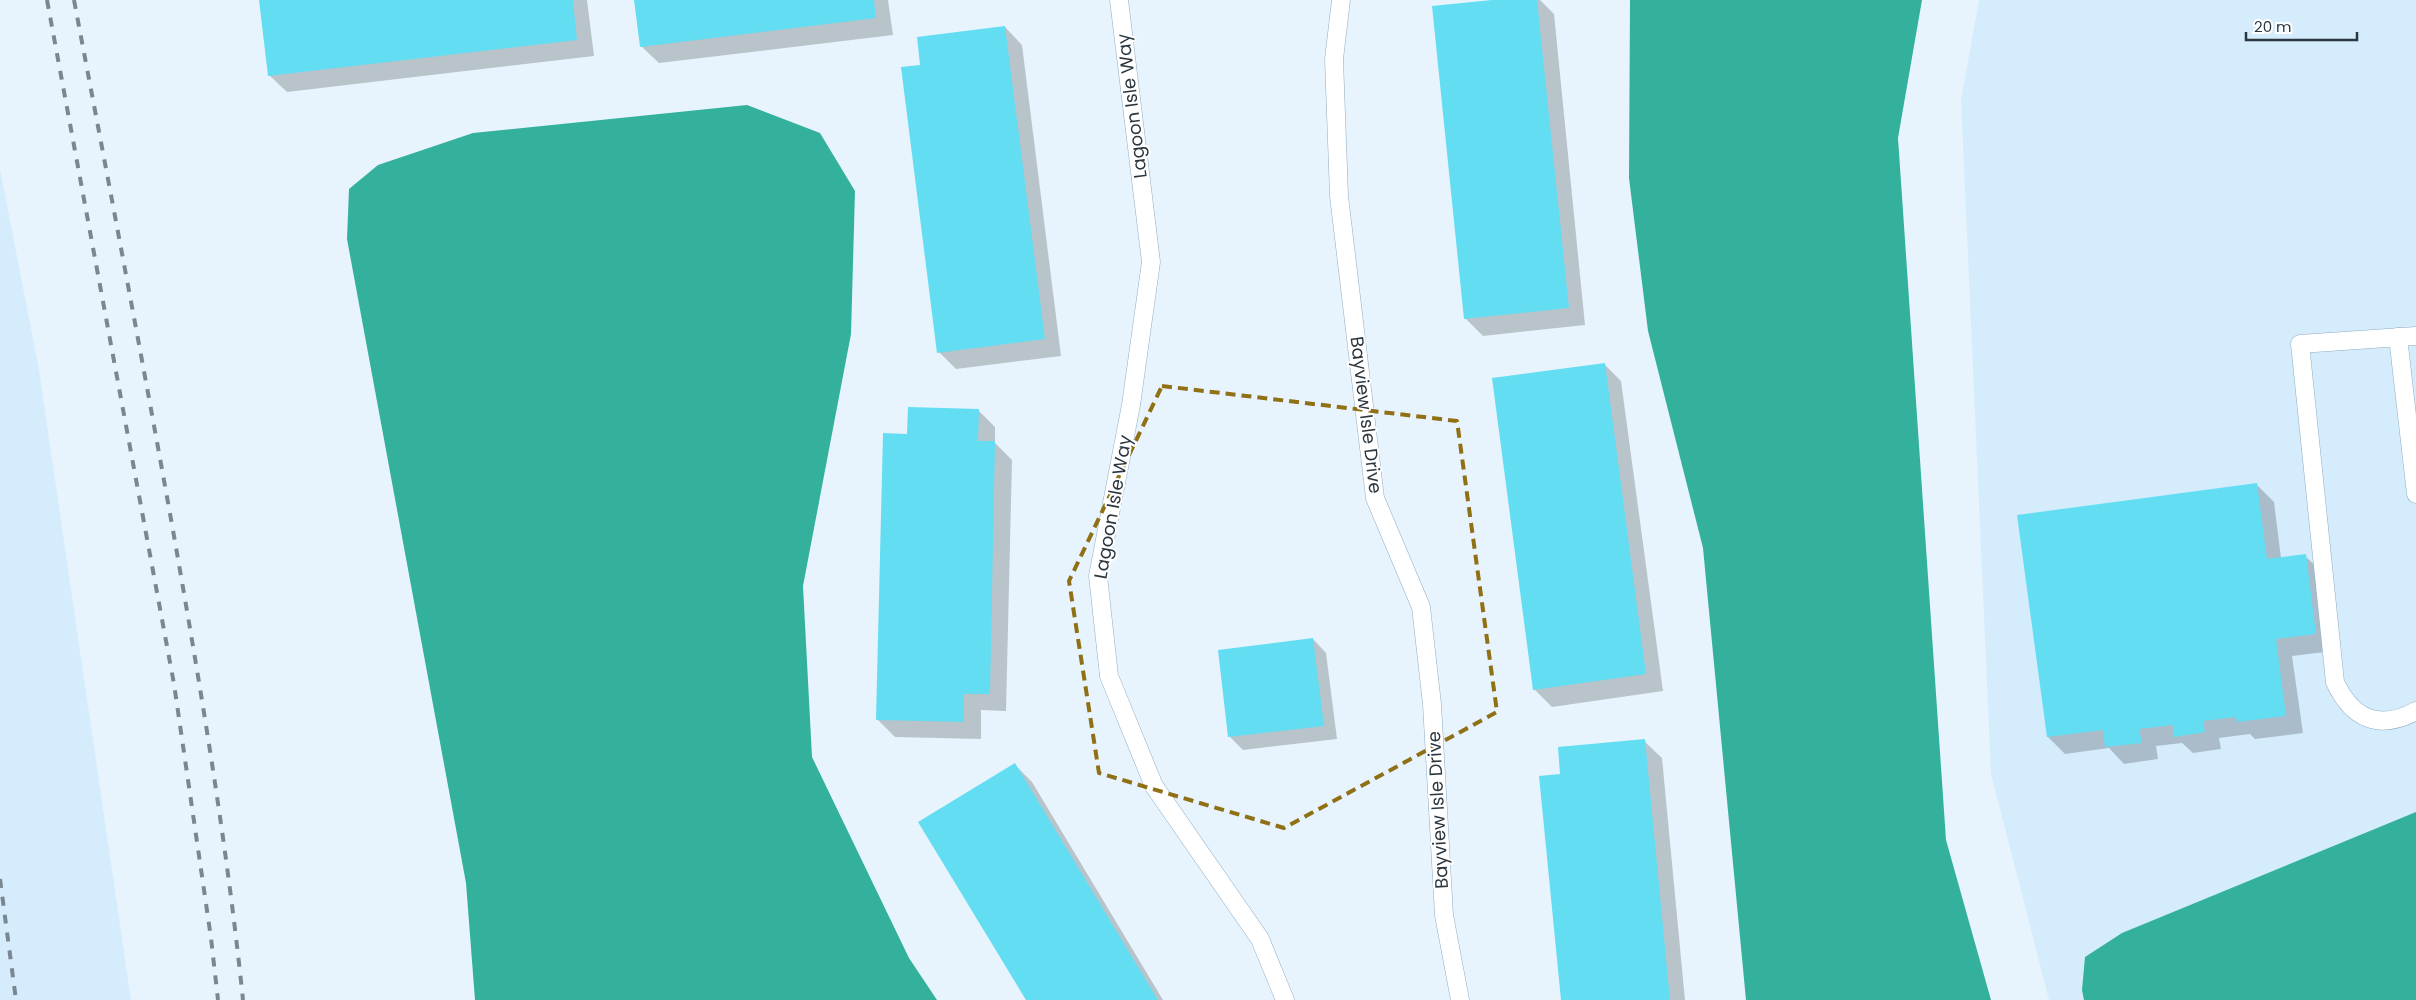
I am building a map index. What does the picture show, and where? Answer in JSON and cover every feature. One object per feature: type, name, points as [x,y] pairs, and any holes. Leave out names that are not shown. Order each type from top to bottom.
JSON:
[{"type":"lane","name":"Lagoon Isle Way","points":[[1119,0],[1151,262],[1131,405],[1098,576],[1109,676],[1154,786],[1260,939],[1285,1000]]},
{"type":"lane","name":"Bayview Isle Drive","points":[[1341,0],[1334,59],[1339,196],[1370,459],[1375,498],[1421,607],[1432,704],[1444,915],[1460,1000]]},
{"type":"lane","points":[[2416,336],[2300,344],[2335,682],[2341,696],[2354,710],[2368,718],[2386,722],[2404,718],[2416,711]]},
{"type":"lane","points":[[2398,337],[2416,494]]},
{"type":"highlighted area","points":[[1162,386],[1457,421],[1497,712],[1284,828],[1099,773],[1069,581]]},
{"type":"shaded area","points":[[1630,0],[1922,0],[1898,138],[1946,840],[1991,1000],[1746,1000],[1703,548],[1648,331],[1629,178]]},
{"type":"shaded area","points":[[1979,0],[2416,0],[2416,1000],[2049,1000],[1991,774],[1961,100]]},
{"type":"shaded area","points":[[747,105],[820,133],[855,191],[851,334],[803,586],[812,757],[909,958],[937,1000],[475,1000],[466,883],[347,239],[349,189],[378,165],[473,133]]},
{"type":"shaded area","points":[[0,169],[39,370],[131,1000],[0,1000]]},
{"type":"shaded area","points":[[2416,812],[2416,1000],[2084,1000],[2082,990],[2085,957],[2122,933]]},
{"type":"building","points":[[259,0],[573,0],[577,40],[268,76]]},
{"type":"building","points":[[634,0],[874,0],[876,18],[640,47]]},
{"type":"building","points":[[1492,0],[1537,0],[1569,308],[1464,319],[1432,6]]},
{"type":"building","points":[[1005,26],[1045,339],[937,353],[901,67],[920,65],[917,37]]},
{"type":"building","points":[[1605,363],[1646,674],[1533,690],[1492,378]]},
{"type":"building","points":[[908,407],[979,409],[978,441],[995,441],[990,694],[964,694],[964,722],[876,720],[883,433],[907,434]]},
{"type":"building","points":[[2257,483],[2267,559],[2306,554],[2316,634],[2276,639],[2286,716],[2237,722],[2236,717],[2203,721],[2205,732],[2174,737],[2173,725],[2139,729],[2142,743],[2105,747],[2103,730],[2047,737],[2017,515]]},
{"type":"building","points":[[1313,638],[1324,726],[1228,737],[1218,650]]},
{"type":"building","points":[[1645,739],[1670,1000],[1561,1000],[1539,776],[1560,774],[1558,747]]},
{"type":"building","points":[[1015,763],[1158,1000],[1026,1000],[918,822]]},
{"type":"railway","points":[[47,0],[174,684],[211,938],[218,1000]]},
{"type":"railway","points":[[74,0],[150,402],[194,652],[213,768],[243,1000]]},
{"type":"railway","points":[[0,879],[16,1000]]}]
